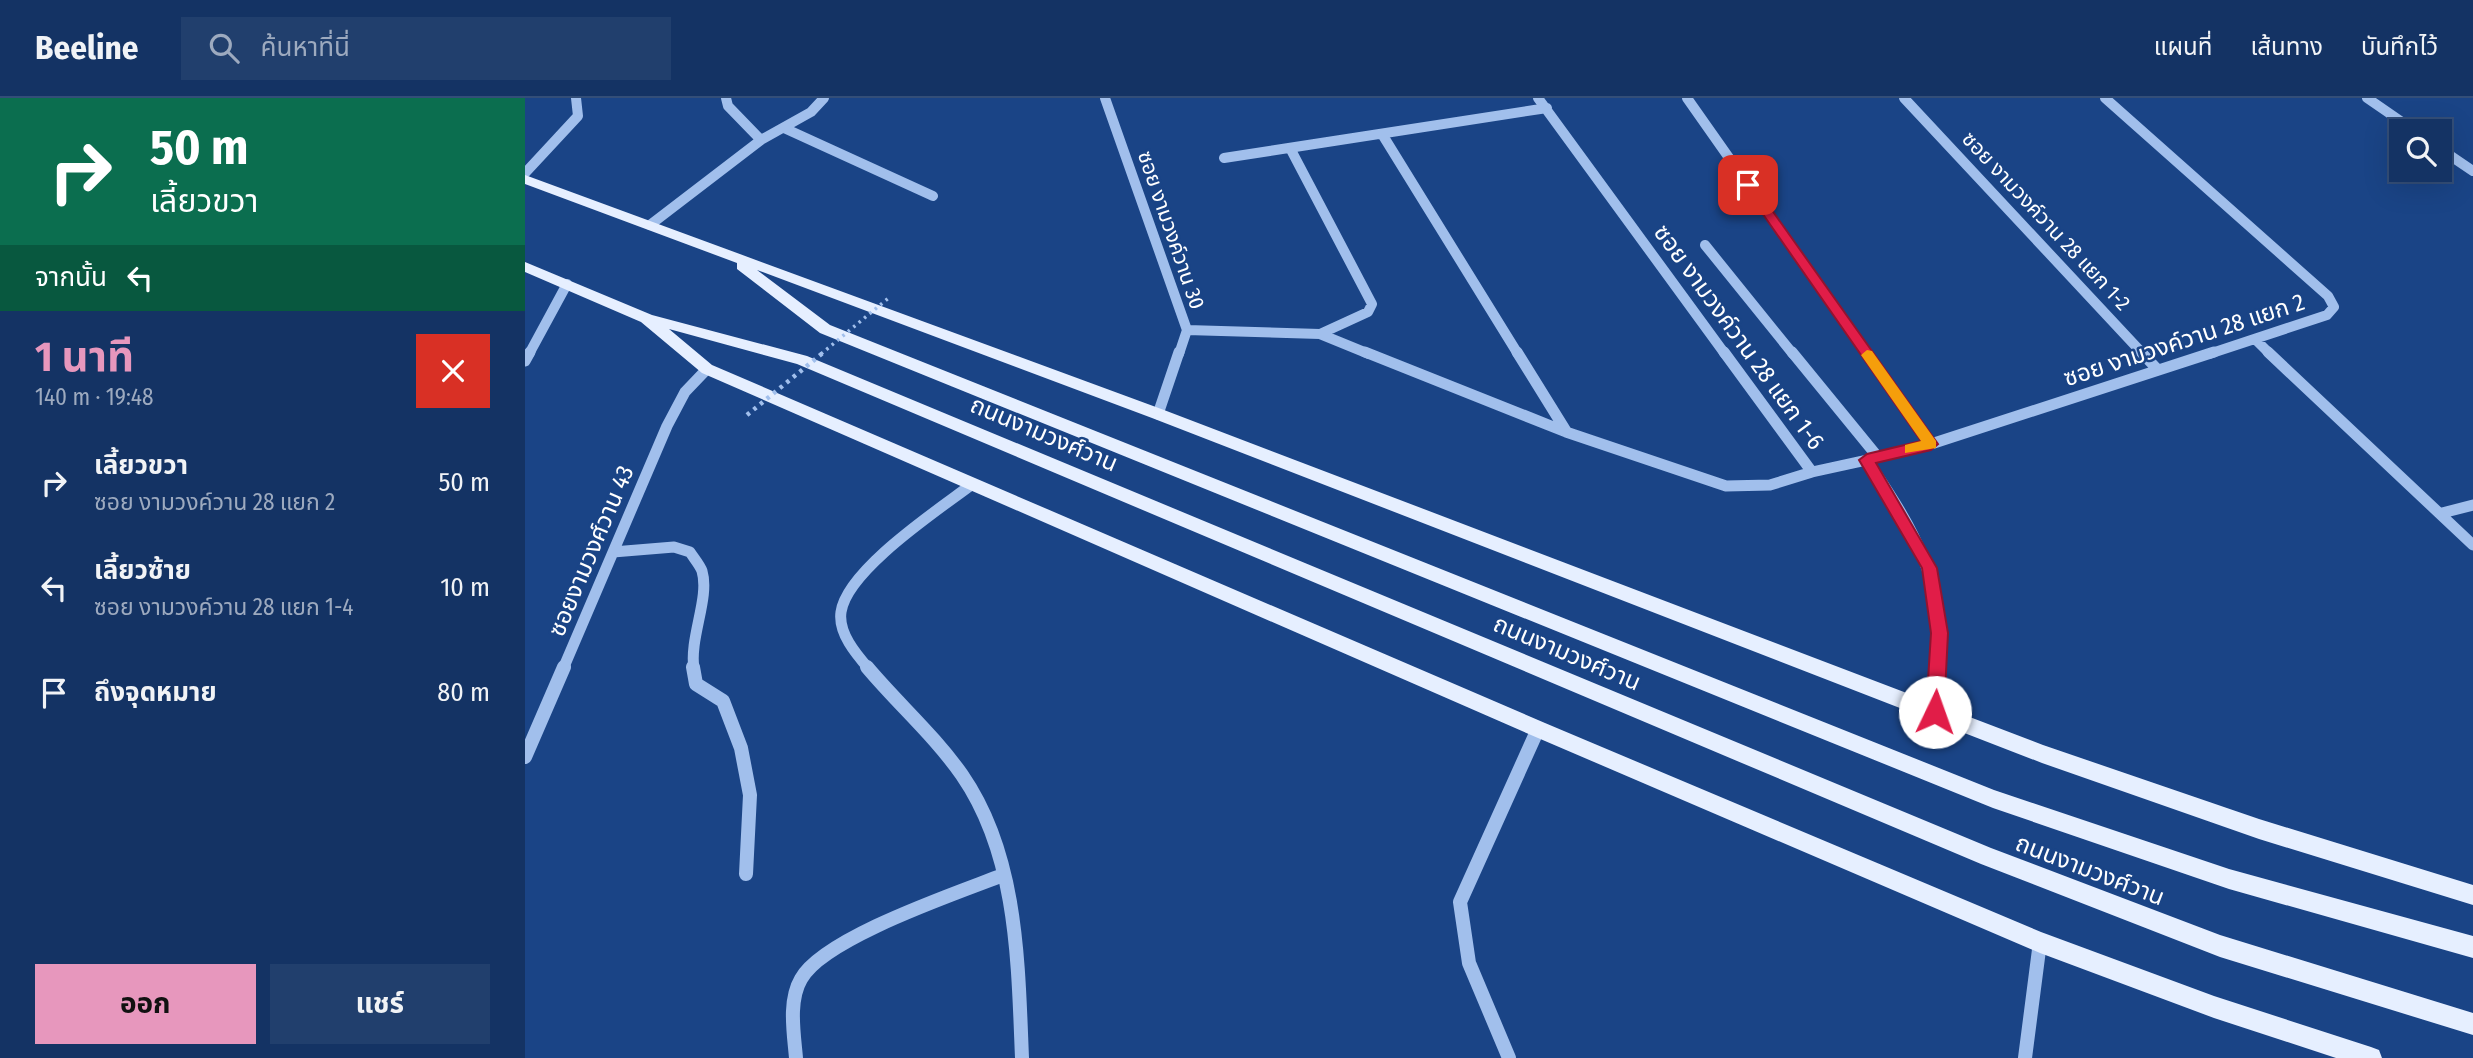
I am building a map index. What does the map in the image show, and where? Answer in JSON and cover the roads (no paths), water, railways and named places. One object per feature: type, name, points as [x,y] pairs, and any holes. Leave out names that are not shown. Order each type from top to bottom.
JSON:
[{"type":"main road","name":"ถนนงามวงศ์วาน","points":[[525,180],[1158,414],[2042,754],[2246,824],[2473,895]]},
{"type":"main road","name":"ถนนงามวงศ์วาน","points":[[727,254],[825,329],[1993,799],[2229,879],[2473,947]]},
{"type":"main road","name":"ถนนงามวงศ์วาน","points":[[525,267],[646,318],[802,360],[2001,862],[2220,946],[2473,1024]]},
{"type":"main road","name":"ถนนงามวงศ์วาน","points":[[646,318],[707,369],[1538,729],[2040,942],[2214,1007],[2371,1058]]},
{"type":"street","points":[[525,173],[579,116],[576,98]]},
{"type":"street","points":[[726,98],[728,106],[761,140]]},
{"type":"street","points":[[650,225],[761,140],[811,112],[824,98]]},
{"type":"street","name":"ซอย งามวงค์วาน 30","points":[[1105,98],[1187,330],[1158,414]]},
{"type":"street","name":"ซอย งามวงค์วาน 28 แยก 1-6","points":[[1538,98],[1812,472],[1872,458]]},
{"type":"street","points":[[1687,98],[1931,444]]},
{"type":"street","name":"ซอย งามวงค์วาน 28 แยก 1-2","points":[[1905,98],[2158,370]]},
{"type":"street","name":"ซอย งามวงค์วาน 28 แยก 2","points":[[1872,458],[1931,444],[2256,340],[2326,315],[2334,307],[2328,296],[2105,98]]},
{"type":"street","points":[[2367,98],[2398,119]]},
{"type":"street","points":[[1224,158],[1547,108]]},
{"type":"street","points":[[784,128],[933,196]]},
{"type":"street","points":[[1382,134],[1566,432]]},
{"type":"street","points":[[1290,148],[1372,304],[1368,312],[1320,334]]},
{"type":"street","points":[[2452,157],[2473,171]]},
{"type":"street","points":[[1705,245],[1872,458],[1929,568],[1940,633],[1935,712]]},
{"type":"street","points":[[525,361],[567,284]]},
{"type":"street","points":[[1187,330],[1293,331],[1320,334],[1566,432],[1727,485],[1751,489],[1812,472]]},
{"type":"street","points":[[525,333],[538,338]]},
{"type":"street","points":[[2256,340],[2473,545]]},
{"type":"street","name":"ซอยงามวงศ์วาน 43","points":[[525,757],[667,426],[685,392],[707,369]]},
{"type":"street","points":[[971,485],[865,570],[844,598],[840,620],[848,639],[869,670],[923,725],[970,788],[989,825],[1003,875],[1018,971],[1022,1058]]},
{"type":"street","points":[[2442,513],[2473,505]]},
{"type":"street","points":[[613,552],[674,547],[690,552],[702,571],[700,611],[691,652],[696,684],[723,701],[741,748],[750,795],[747,874]]},
{"type":"street","points":[[1509,1058],[1469,966],[1459,932],[1460,902],[1538,729]]},
{"type":"street","points":[[796,1058],[794,1006],[801,977],[808,968],[861,935],[1003,875]]},
{"type":"street","points":[[2025,1058],[2040,942]]}]
